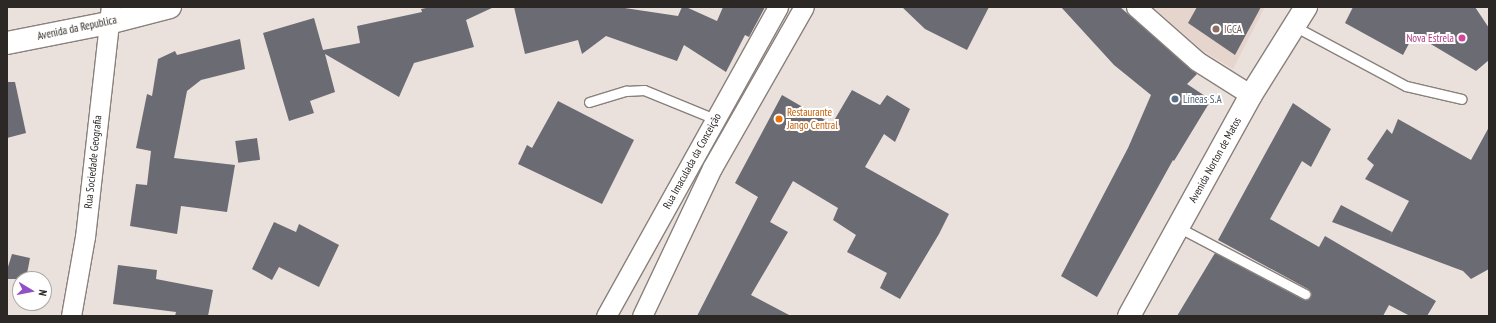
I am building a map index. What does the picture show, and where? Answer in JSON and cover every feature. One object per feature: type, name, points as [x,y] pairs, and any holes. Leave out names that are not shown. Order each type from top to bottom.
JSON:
[{"type":"main road","name":"Avenida da Republica","points":[[7,43],[110,15],[170,7]]},
{"type":"main road","name":"Avenida Norton de Matos","points":[[1129,316],[1251,95],[1306,7]]},
{"type":"street","name":"Rua Imaculada da Conceição","points":[[606,316],[778,7]]},
{"type":"street","name":"Rua Imaculada da Conceição","points":[[642,316],[712,168],[804,7]]},
{"type":"street","points":[[1136,7],[1197,61],[1251,95]]},
{"type":"street","name":"Rua Sociedade Geografia","points":[[71,316],[85,237],[110,15]]},
{"type":"lane","points":[[1294,26],[1406,86],[1462,99]]},
{"type":"lane","points":[[589,102],[626,91],[644,90],[715,118]]},
{"type":"lane","points":[[1178,227],[1305,294]]},
{"type":"shaded area","name":"IGCA","points":[[1153,7],[1265,7],[1233,69],[1203,51]]},
{"type":"building","points":[[431,7],[494,7],[466,20],[474,47],[414,63],[399,97],[325,54],[335,92],[310,101],[314,113],[289,121],[263,33],[314,18],[323,50],[360,43],[357,26],[422,12],[421,9]]},
{"type":"building","points":[[514,7],[618,7],[678,16],[682,7],[686,7],[717,21],[723,7],[765,7],[749,37],[745,35],[726,72],[684,45],[677,61],[606,36],[582,54],[578,40],[525,54]]},
{"type":"building","points":[[902,7],[989,7],[967,50],[925,29]]},
{"type":"building","points":[[1061,7],[1120,7],[1197,74],[1187,84],[1211,100],[1174,161],[1173,160],[1097,297],[1061,276],[1128,148],[1151,95],[1114,65]]},
{"type":"building","points":[[1197,7],[1261,7],[1235,55],[1188,23]]},
{"type":"building","points":[[1353,7],[1475,7],[1489,28],[1489,60],[1476,71],[1414,34],[1403,55],[1345,23]]},
{"type":"building","points":[[240,39],[245,69],[201,80],[187,91],[174,158],[235,165],[227,212],[181,206],[177,234],[130,226],[136,184],[147,185],[151,151],[136,148],[147,94],[152,96],[158,59],[175,51],[177,55]]},
{"type":"building","points":[[7,82],[15,82],[26,133],[7,138]]},
{"type":"building","points":[[852,90],[880,105],[887,95],[910,109],[895,142],[884,134],[865,167],[949,214],[939,234],[900,299],[880,288],[887,273],[847,252],[856,235],[833,220],[838,208],[793,181],[770,222],[788,232],[751,295],[791,316],[697,316],[758,197],[735,183],[782,95],[832,124]]},
{"type":"building","points":[[558,101],[634,140],[602,204],[518,164],[527,145],[532,148]]},
{"type":"building","points":[[1293,103],[1331,129],[1311,167],[1302,161],[1270,219],[1319,247],[1325,236],[1436,301],[1427,316],[1410,316],[1389,305],[1383,316],[1177,316],[1215,253],[1302,299],[1306,300],[1310,297],[1311,293],[1308,289],[1218,240]]},
{"type":"building","points":[[1398,119],[1471,160],[1489,127],[1489,269],[1471,279],[1463,271],[1332,222],[1341,205],[1392,232],[1389,238],[1409,201],[1365,179],[1374,165],[1367,159],[1387,129],[1392,134]]},
{"type":"building","points":[[257,138],[260,160],[238,163],[235,141]]},
{"type":"building","points":[[274,222],[296,232],[299,224],[339,245],[319,287],[279,267],[272,280],[252,269]]},
{"type":"building","points":[[12,254],[30,258],[28,271],[12,271],[12,279],[7,279],[7,270]]},
{"type":"building","points":[[118,265],[157,270],[156,279],[213,290],[208,316],[175,316],[176,312],[113,304]]},
{"type":"place","name":"IGCA","points":[[1216,29]]},
{"type":"place","name":"Nova Estrela","points":[[1462,38]]},
{"type":"place","name":"Líneas S.A","points":[[1175,99]]},
{"type":"place","name":"Restaurante Jango Central","points":[[779,119]]}]
